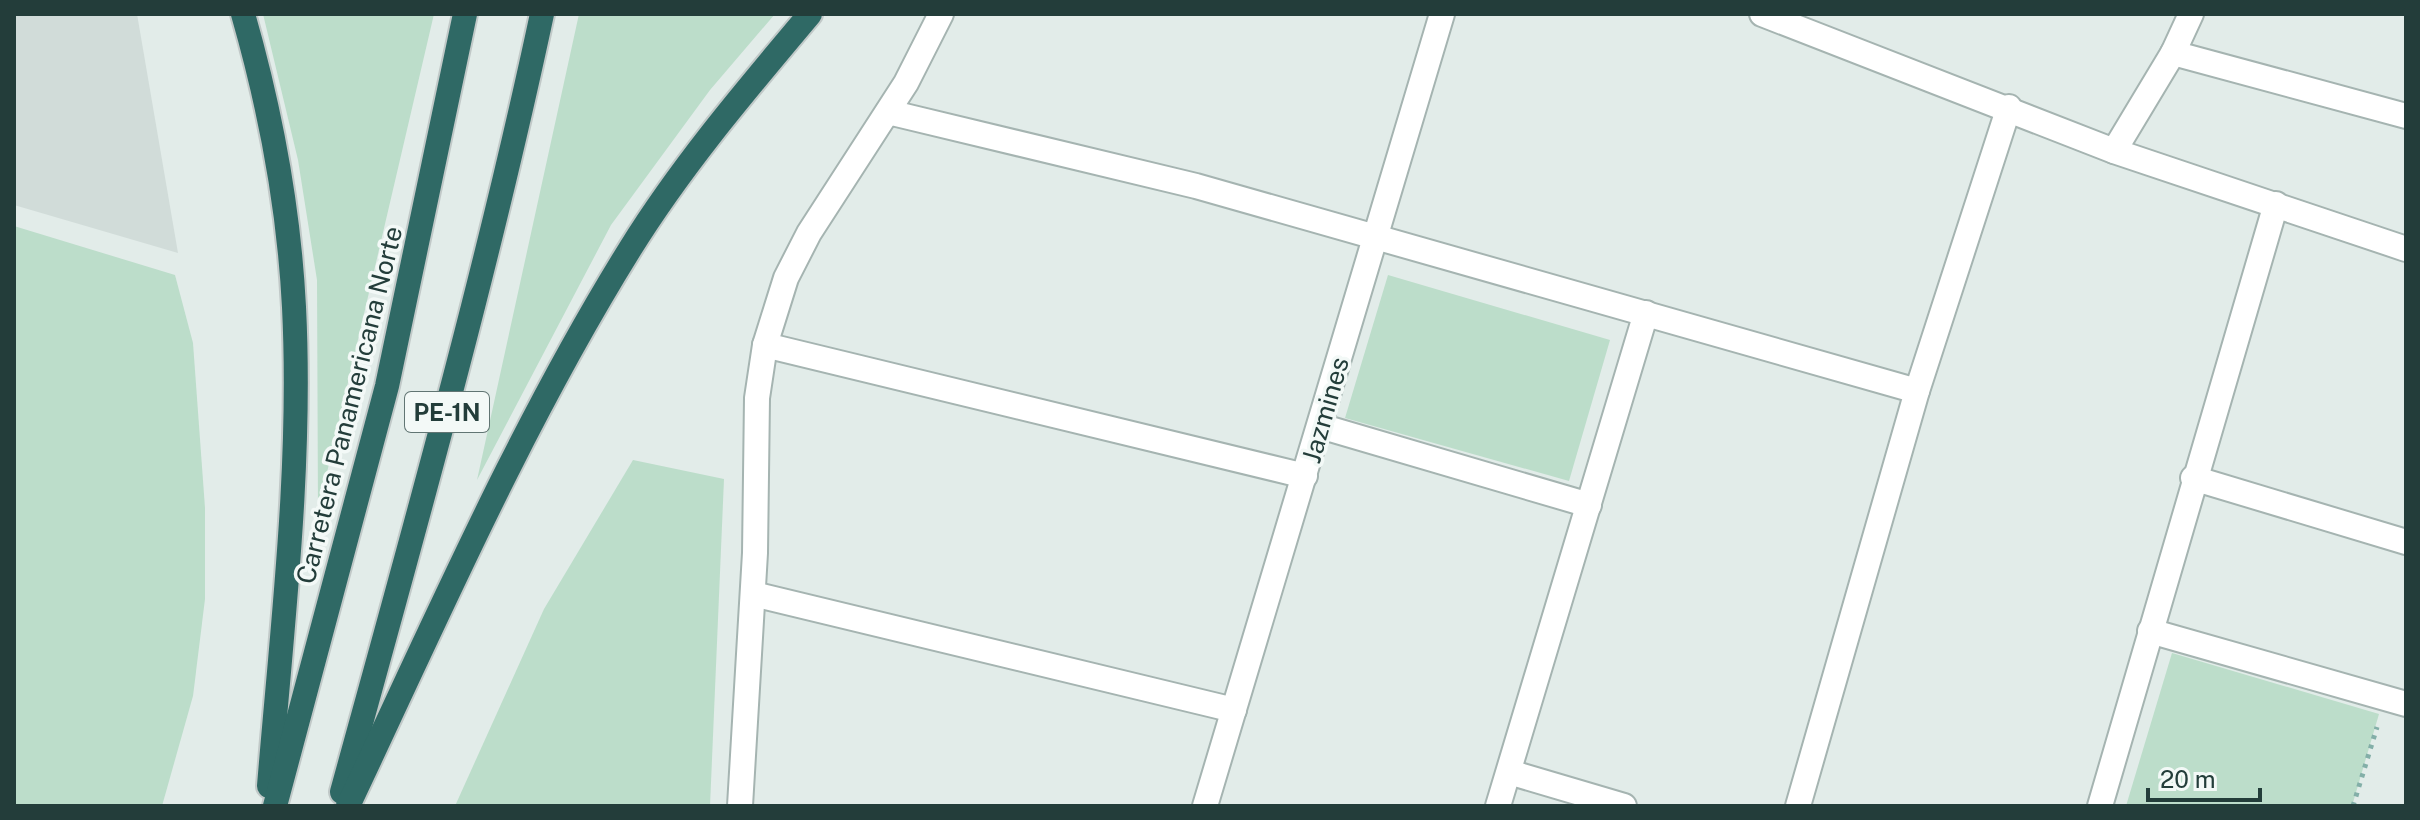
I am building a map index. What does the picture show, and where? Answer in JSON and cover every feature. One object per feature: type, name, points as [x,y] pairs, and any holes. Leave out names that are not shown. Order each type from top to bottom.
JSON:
[{"type":"highway","points":[[243,14],[262,84],[272,140],[294,307],[292,492],[268,806]]},
{"type":"highway","name":"Carretera Panamericana Norte","points":[[275,806],[387,386],[465,14]]},
{"type":"highway","name":"PE-1N","points":[[338,806],[449,403],[513,152],[542,14]]},
{"type":"highway","points":[[348,806],[494,497],[588,318],[631,247],[706,141],[810,14]]},
{"type":"street","points":[[740,806],[753,594],[757,398],[765,345],[786,278],[809,233],[888,112],[941,14]]},
{"type":"street","name":"Jazmines","points":[[1205,806],[1442,14]]},
{"type":"street","points":[[1762,14],[2009,107],[2114,151],[2406,249]]},
{"type":"street","points":[[2114,151],[2173,53],[2191,14]]},
{"type":"street","points":[[2173,53],[2406,116]]},
{"type":"street","points":[[1798,806],[1917,391],[2009,107]]},
{"type":"street","points":[[888,112],[1196,186],[1917,391]]},
{"type":"street","points":[[2100,806],[2193,478],[2276,204]]},
{"type":"street","points":[[1498,806],[1646,313]]},
{"type":"street","points":[[765,345],[1305,476]]},
{"type":"street","points":[[1320,426],[1589,505]]},
{"type":"street","points":[[2193,478],[2406,542]]},
{"type":"street","points":[[753,594],[1234,710]]},
{"type":"street","points":[[2150,631],[2396,700]]},
{"type":"street","points":[[1509,772],[1624,806]]},
{"type":"path","points":[[2353,806],[2396,700]]},
{"type":"shaded area","points":[[14,14],[137,14],[178,253],[14,205]]},
{"type":"green space","points":[[263,14],[434,14],[318,511],[317,280],[298,160]]},
{"type":"green space","points":[[579,14],[775,14],[710,90],[611,225],[477,480]]},
{"type":"green space","points":[[14,226],[175,275],[193,343],[205,508],[205,599],[193,696],[162,806],[14,806]]},
{"type":"green space","points":[[1388,275],[1610,340],[1569,481],[1345,418]]},
{"type":"green space","points":[[633,460],[724,479],[710,806],[455,806],[544,609]]},
{"type":"green space","points":[[2172,653],[2379,714],[2352,806],[2126,806]]}]
